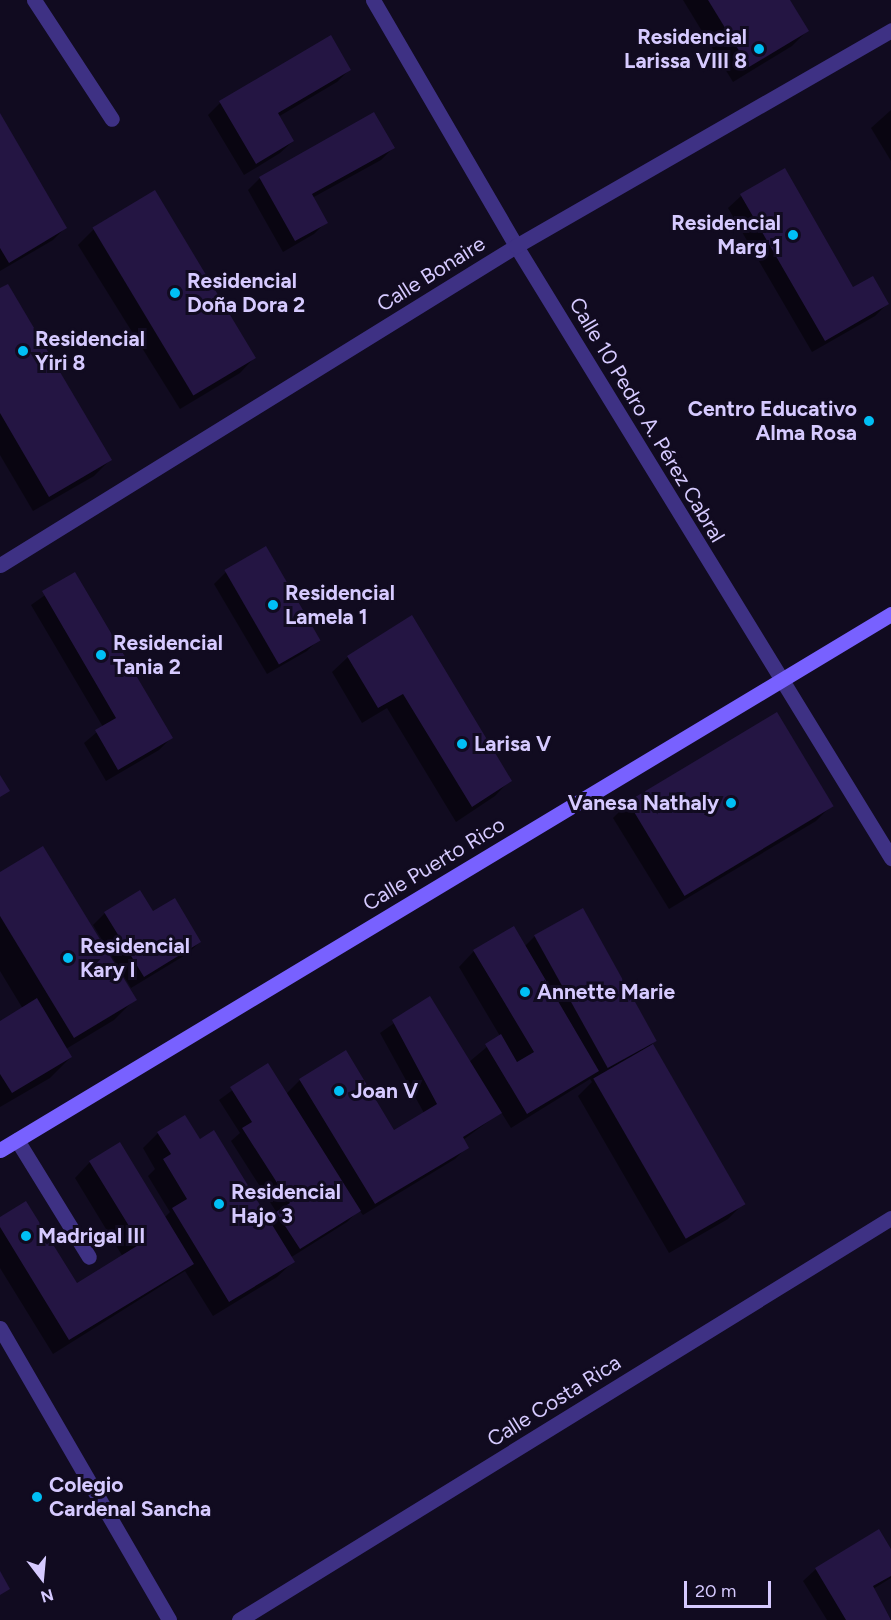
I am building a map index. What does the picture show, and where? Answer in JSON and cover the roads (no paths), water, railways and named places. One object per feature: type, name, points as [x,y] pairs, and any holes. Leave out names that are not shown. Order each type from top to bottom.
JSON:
[{"type":"street","points":[[33,0],[112,119]]},
{"type":"street","name":"Calle 10 Pedro A. Pérez Cabral","points":[[373,0],[516,246],[891,858]]},
{"type":"street","name":"Calle Bonaire","points":[[0,565],[516,246],[891,30]]},
{"type":"street","name":"Calle Puerto Rico","points":[[0,1150],[891,614]]},
{"type":"street","points":[[18,1140],[89,1257]]},
{"type":"street","name":"Calle Costa Rica","points":[[239,1620],[891,1218]]},
{"type":"street","points":[[0,1328],[169,1620]]},
{"type":"place","name":"Residencial Larissa VIII 8","points":[[759,49]]},
{"type":"place","name":"Residencial Marg 1","points":[[793,235]]},
{"type":"place","name":"Residencial Doña Dora 2","points":[[175,293]]},
{"type":"place","name":"Residencial Yiri 8","points":[[23,351]]},
{"type":"place","name":"Centro Educativo Alma Rosa","points":[[869,421]]},
{"type":"place","name":"Residencial Lamela 1","points":[[273,605]]},
{"type":"place","name":"Residencial Tania 2","points":[[101,655]]},
{"type":"place","name":"Larisa V","points":[[462,744]]},
{"type":"place","name":"Vanesa Nathaly","points":[[731,803]]},
{"type":"place","name":"Residencial Kary I","points":[[68,958]]},
{"type":"place","name":"Annette Marie","points":[[525,992]]},
{"type":"place","name":"Joan V","points":[[339,1091]]},
{"type":"place","name":"Residencial Hajo 3","points":[[219,1204]]},
{"type":"place","name":"Madrigal III","points":[[26,1236]]},
{"type":"place","name":"Colegio Cardenal Sancha","points":[[37,1497]]}]
